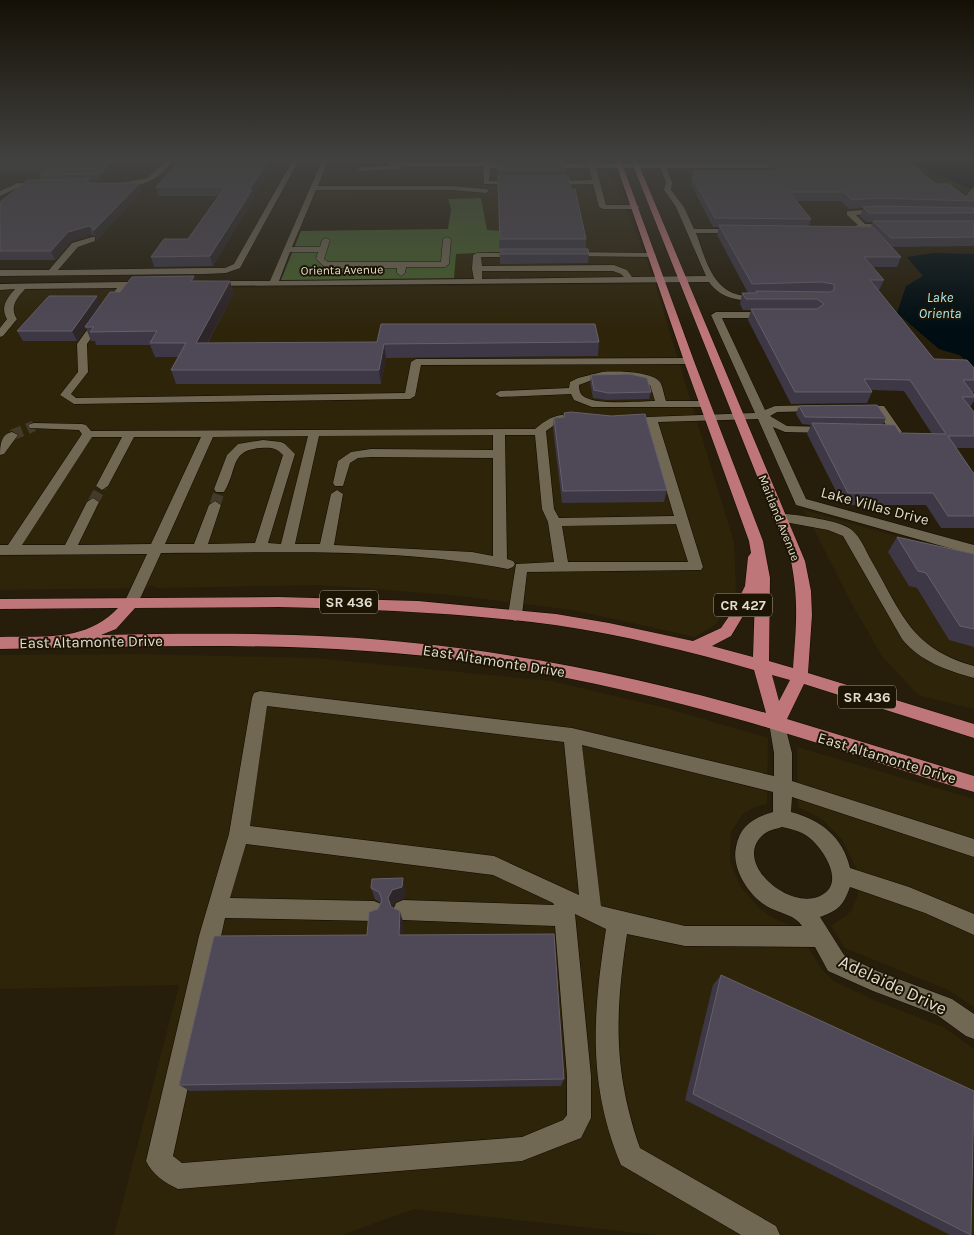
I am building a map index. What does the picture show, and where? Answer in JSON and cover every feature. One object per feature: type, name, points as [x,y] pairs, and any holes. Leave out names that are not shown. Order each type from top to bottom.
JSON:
[{"type":"main road","name":"Maitland Avenue","points":[[639,216],[689,361],[756,541],[764,578],[761,665],[777,724]]},
{"type":"main road","name":"Maitland Avenue","points":[[657,216],[798,561],[804,591],[805,616],[800,676],[777,724]]},
{"type":"main road","name":"CR 427","points":[[695,647],[726,632],[740,612],[752,585],[756,541]]},
{"type":"main road","name":"SR 436","points":[[0,604],[353,602],[451,607],[515,615],[606,628],[695,647],[800,676],[974,730]]},
{"type":"main road","points":[[67,642],[111,625],[131,603]]},
{"type":"main road","name":"East Altamonte Drive","points":[[0,643],[278,640],[401,647],[473,656],[599,679],[777,724],[974,784]]},
{"type":"street","points":[[0,273],[226,270],[237,266],[265,216]]},
{"type":"street","points":[[273,284],[301,216]]},
{"type":"street","points":[[684,216],[711,279],[719,290],[731,296],[773,299]]},
{"type":"street","points":[[853,216],[863,226]]},
{"type":"street","points":[[826,232],[863,226],[900,226]]},
{"type":"street","points":[[691,231],[749,232]]},
{"type":"street","points":[[39,286],[75,244],[92,239]]},
{"type":"street","points":[[326,240],[320,259],[326,265],[402,265],[445,264],[447,239]]},
{"type":"street","points":[[287,250],[323,249]]},
{"type":"street","points":[[563,254],[652,255]]},
{"type":"street","points":[[478,281],[477,255],[534,255]]},
{"type":"street","points":[[399,282],[402,265]]},
{"type":"street","points":[[476,268],[614,268],[624,272],[630,280]]},
{"type":"street","name":"Orienta Avenue","points":[[198,284],[711,279]]},
{"type":"street","points":[[123,285],[82,344],[83,372],[65,396],[74,401],[410,396],[416,362],[689,361]]},
{"type":"street","points":[[0,287],[142,285]]},
{"type":"street","points":[[0,334],[12,319],[9,314],[10,300],[22,287]]},
{"type":"street","name":"Lake Villas Drive","points":[[784,315],[716,315],[800,502],[974,550]]},
{"type":"street","points":[[662,404],[655,383],[642,377],[588,377],[574,384],[574,392],[578,398],[592,404],[662,404],[705,404]]},
{"type":"street","points":[[500,394],[574,392]]},
{"type":"street","points":[[6,550],[260,548],[373,550],[472,557],[521,567],[696,567],[646,419],[761,416],[775,409],[833,408]]},
{"type":"street","points":[[852,408],[880,408],[896,432],[868,431]]},
{"type":"street","points":[[761,416],[784,429],[840,430]]},
{"type":"street","points":[[543,428],[557,418],[583,418]]},
{"type":"street","points":[[34,426],[82,427],[88,434],[208,435],[499,432],[563,424]]},
{"type":"street","points":[[543,428],[548,509],[555,522],[562,568]]},
{"type":"street","points":[[499,432],[500,562]]},
{"type":"street","points":[[6,550],[88,434]]},
{"type":"street","points":[[102,486],[130,434]]},
{"type":"street","points":[[287,549],[314,434]]},
{"type":"street","points":[[0,451],[12,435]]},
{"type":"street","points":[[131,603],[208,435]]},
{"type":"street","points":[[220,489],[233,455],[242,447],[263,444],[281,446],[289,454],[260,548]]},
{"type":"street","points":[[326,549],[344,461],[355,456],[371,454],[499,454]]},
{"type":"street","points":[[69,550],[93,502]]},
{"type":"street","points":[[199,549],[215,505]]},
{"type":"street","points":[[779,517],[830,526],[848,533],[907,635],[916,647],[949,665],[974,672]]},
{"type":"street","points":[[555,522],[681,520]]},
{"type":"street","points":[[515,615],[521,567]]},
{"type":"street","points":[[563,907],[579,1076],[578,1118],[572,1128],[522,1149],[178,1176],[159,1161],[209,936],[239,834],[260,698],[572,735],[782,786],[974,848]]},
{"type":"street","points":[[777,724],[783,753],[782,818]]},
{"type":"street","points":[[572,735],[590,912]]},
{"type":"street","points":[[782,818],[801,822],[818,832],[832,848],[841,865],[842,875],[842,883],[836,898],[822,907],[804,910],[784,905],[765,894],[752,878],[744,860],[745,843],[752,829],[766,821],[782,818]]},
{"type":"street","points":[[239,834],[494,866],[563,907]]},
{"type":"street","points":[[842,875],[920,902],[974,925]]},
{"type":"street","points":[[403,910],[563,907],[590,912],[602,918],[684,936],[820,937]]},
{"type":"street","points":[[217,908],[374,911]]},
{"type":"street","name":"Adelaide Drive","points":[[804,910],[836,963],[873,980],[944,1007],[974,1028]]},
{"type":"street","points":[[618,921],[610,976],[606,1026],[611,1078],[620,1126],[630,1156],[767,1235]]},
{"type":"shaded area","points":[[484,216],[629,216],[652,277],[454,278],[455,254],[498,251],[487,230]]},
{"type":"shaded area","points":[[655,284],[734,542],[736,591],[716,624],[695,637],[573,610],[451,595],[320,585],[157,588],[151,585],[147,588],[0,590],[0,290]]},
{"type":"shaded area","points":[[804,510],[974,558],[974,709],[918,695],[882,656],[852,604]]},
{"type":"shaded area","points":[[136,654],[316,658],[551,681],[666,708],[768,738],[767,804],[755,807],[742,815],[731,832],[730,862],[741,887],[760,909],[779,921],[796,927],[822,970],[835,982],[874,1000],[943,1027],[974,1049],[974,1235],[656,1235],[414,1209],[342,1235],[114,1235],[179,985],[0,989],[0,655]]},
{"type":"shaded area","points":[[797,747],[974,799],[974,1007],[948,990],[845,948],[831,926],[852,910],[858,895],[857,870],[842,839],[822,819],[798,807]]},
{"type":"green space","points":[[450,216],[484,216],[487,230],[541,233],[543,250],[456,254],[454,278],[281,280],[301,231],[448,229]]},
{"type":"water","name":"Lake Orienta","points":[[933,253],[974,254],[974,367],[959,355],[939,349],[897,313],[906,286],[923,276],[907,257]]},
{"type":"building","points":[[0,216],[108,216],[93,231],[93,227],[89,226],[68,232],[51,251],[0,251]]},
{"type":"building","points":[[205,216],[236,216],[210,256],[151,257],[164,239],[188,239]]},
{"type":"building","points":[[499,216],[581,216],[586,239],[500,239]]},
{"type":"building","points":[[714,216],[808,216],[811,219],[715,218]]},
{"type":"building","points":[[873,221],[974,221],[974,237],[891,238]]},
{"type":"building","points":[[719,225],[873,227],[901,257],[864,257],[884,280],[870,280],[934,359],[967,360],[974,368],[974,380],[963,380],[974,397],[962,397],[974,412],[974,436],[948,436],[974,474],[974,516],[948,516],[933,493],[848,493],[812,423],[895,425],[900,433],[946,434],[910,380],[864,379],[872,392],[795,392],[751,309],[817,309],[824,304],[817,299],[746,299],[742,293],[757,293],[756,291],[830,292],[834,290],[834,284],[821,282],[752,284]]},
{"type":"building","points":[[500,249],[588,249],[589,254],[501,254]]},
{"type":"building","points":[[194,276],[191,281],[230,281],[196,343],[377,342],[381,324],[595,324],[599,342],[384,344],[379,370],[171,370],[186,343],[150,343],[157,331],[90,332],[94,327],[85,327],[110,292],[120,292],[132,277]]},
{"type":"building","points":[[49,296],[97,296],[72,331],[17,331]]},
{"type":"building","points":[[630,374],[647,378],[651,392],[608,393],[594,390],[591,375]]},
{"type":"building","points":[[877,405],[886,418],[805,417],[799,406]]},
{"type":"building","points":[[564,413],[611,416],[645,414],[667,490],[563,491],[554,418],[565,417]]},
{"type":"building","points":[[897,537],[974,554],[974,629],[960,626],[926,573],[918,571]]},
{"type":"building","points":[[403,878],[402,887],[392,890],[388,898],[391,907],[400,911],[399,935],[554,934],[564,1079],[179,1085],[214,936],[367,935],[369,912],[378,909],[382,900],[379,892],[371,888],[372,879]]},
{"type":"building","points":[[721,975],[974,1091],[971,1235],[693,1094]]},
{"type":"tunnel","points":[[12,435],[34,426]]},
{"type":"tunnel","points":[[93,502],[102,486]]},
{"type":"tunnel","points":[[215,505],[220,489]]}]
